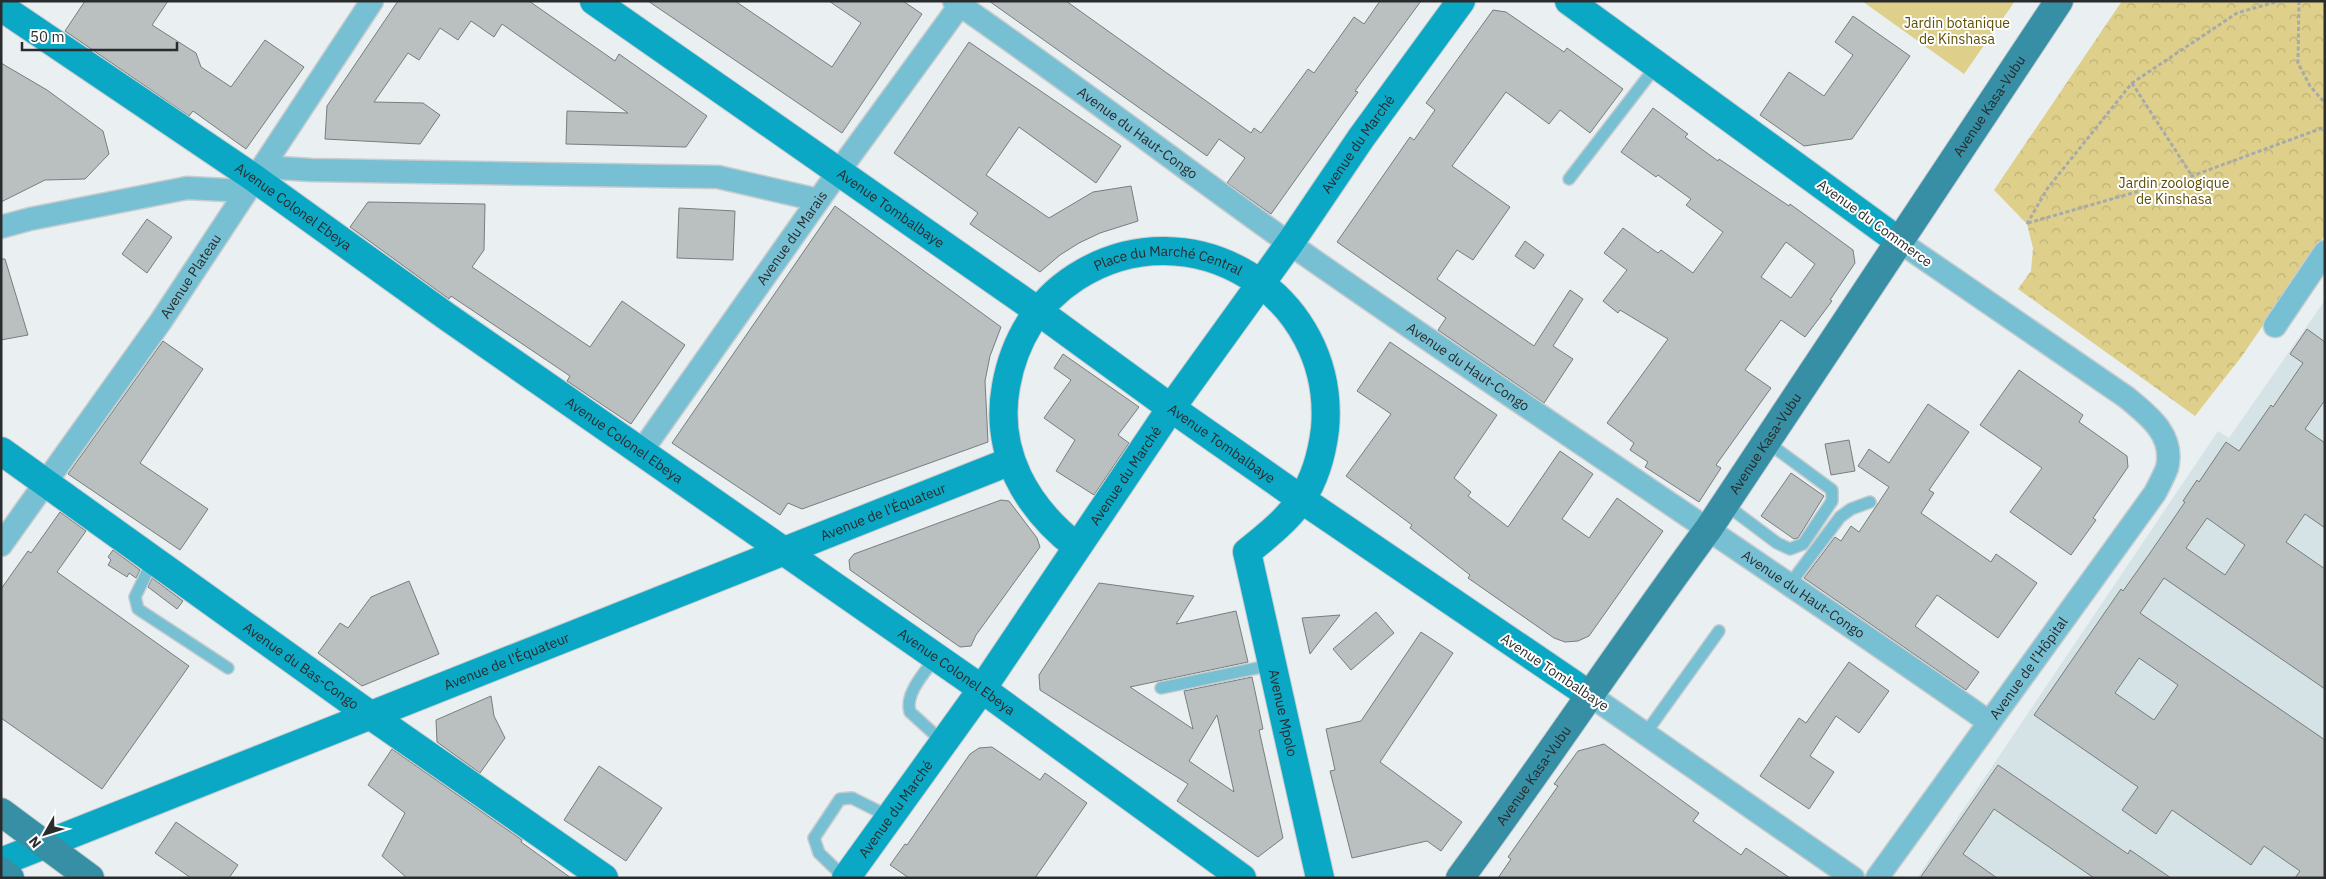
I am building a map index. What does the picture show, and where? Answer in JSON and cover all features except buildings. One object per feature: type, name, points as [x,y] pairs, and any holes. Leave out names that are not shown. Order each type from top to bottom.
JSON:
[{"type":"main road","name":"Avenue Kasa-Vubu","points":[[1460,878],[1709,528],[2058,1]]},
{"type":"main road","points":[[1,812],[90,878]]},
{"type":"main road","points":[[1,871],[10,878]]},
{"type":"street","name":"Avenue Plateau","points":[[1,545],[161,321],[372,1]]},
{"type":"street","name":"Avenue Tombalbaye","points":[[594,1],[1038,311],[1171,408],[1301,499],[1591,696],[1853,878]]},
{"type":"street","name":"Avenue du Marché","points":[[845,878],[982,689],[1076,546],[1171,408],[1290,243],[1360,138],[1461,1]]},
{"type":"street","name":"Avenue du Commerce","points":[[1569,1],[1900,242],[2126,397],[2159,427],[2166,440],[2168,454]]},
{"type":"street","name":"Avenue du Marais","points":[[641,452],[959,3]]},
{"type":"street","name":"Avenue du Haut-Congo","points":[[959,3],[1290,243],[1506,393],[1709,528],[1989,722]]},
{"type":"street","name":"Avenue Colonel Ebeya","points":[[1,7],[254,179],[446,316],[982,689],[1242,878]]},
{"type":"street","points":[[1,227],[30,219],[187,188],[311,170],[718,177],[818,200]]},
{"type":"street","name":"Place du Marché Central","points":[[1076,546],[1054,529],[1036,509],[1022,486],[1011,461],[1004,430],[1004,398],[1010,367],[1021,337],[1038,311],[1063,286],[1093,266],[1126,254],[1162,250],[1197,254],[1230,265],[1261,283],[1284,303],[1302,327],[1315,354],[1324,383],[1326,414],[1323,444],[1315,472],[1301,499],[1277,529],[1247,552]]},
{"type":"street","points":[[2275,326],[2325,252]]},
{"type":"street","name":"Avenue du Bas-Congo","points":[[1,451],[370,715],[604,878]]},
{"type":"street","name":"Avenue de l’Hôpital","points":[[1877,878],[2156,493],[2167,468],[2168,454]]},
{"type":"street","name":"Avenue de l'Équateur","points":[[1,862],[1011,461]]},
{"type":"street","name":"Avenue Mpolo","points":[[1247,552],[1320,878]]},
{"type":"lane","points":[[1569,179],[1657,65]]},
{"type":"lane","points":[[1725,504],[1777,542],[1790,549],[1803,544],[1832,501],[1832,490],[1767,442]]},
{"type":"lane","points":[[1790,584],[1840,517],[1851,509],[1870,502]]},
{"type":"lane","points":[[154,560],[135,597],[138,608],[228,668]]},
{"type":"lane","points":[[1646,734],[1719,631]]},
{"type":"lane","points":[[936,657],[911,694],[908,705],[910,712],[943,742]]},
{"type":"lane","points":[[1161,688],[1272,665]]},
{"type":"lane","points":[[845,878],[819,853],[814,838],[840,799],[852,798],[890,817]]},
{"type":"path","points":[[2279,1],[2237,13],[2132,84],[2047,189],[2027,224],[2192,176],[2325,127]]},
{"type":"path","points":[[2299,1],[2298,63],[2310,86],[2325,103]]},
{"type":"path","points":[[2132,84],[2192,176]]},
{"type":"shaded area","points":[[2325,300],[2325,878],[1917,878],[2218,431],[2229,438]]},
{"type":"green space","name":"Jardin botanique de Kinshasa","points":[[1862,1],[2015,1],[1964,74]]},
{"type":"green space","name":"Jardin zoologique de Kinshasa","points":[[2122,1],[2325,1],[2325,235],[2242,356],[2195,416],[2018,289],[2031,271],[2033,248],[2027,224],[1994,190]]}]
